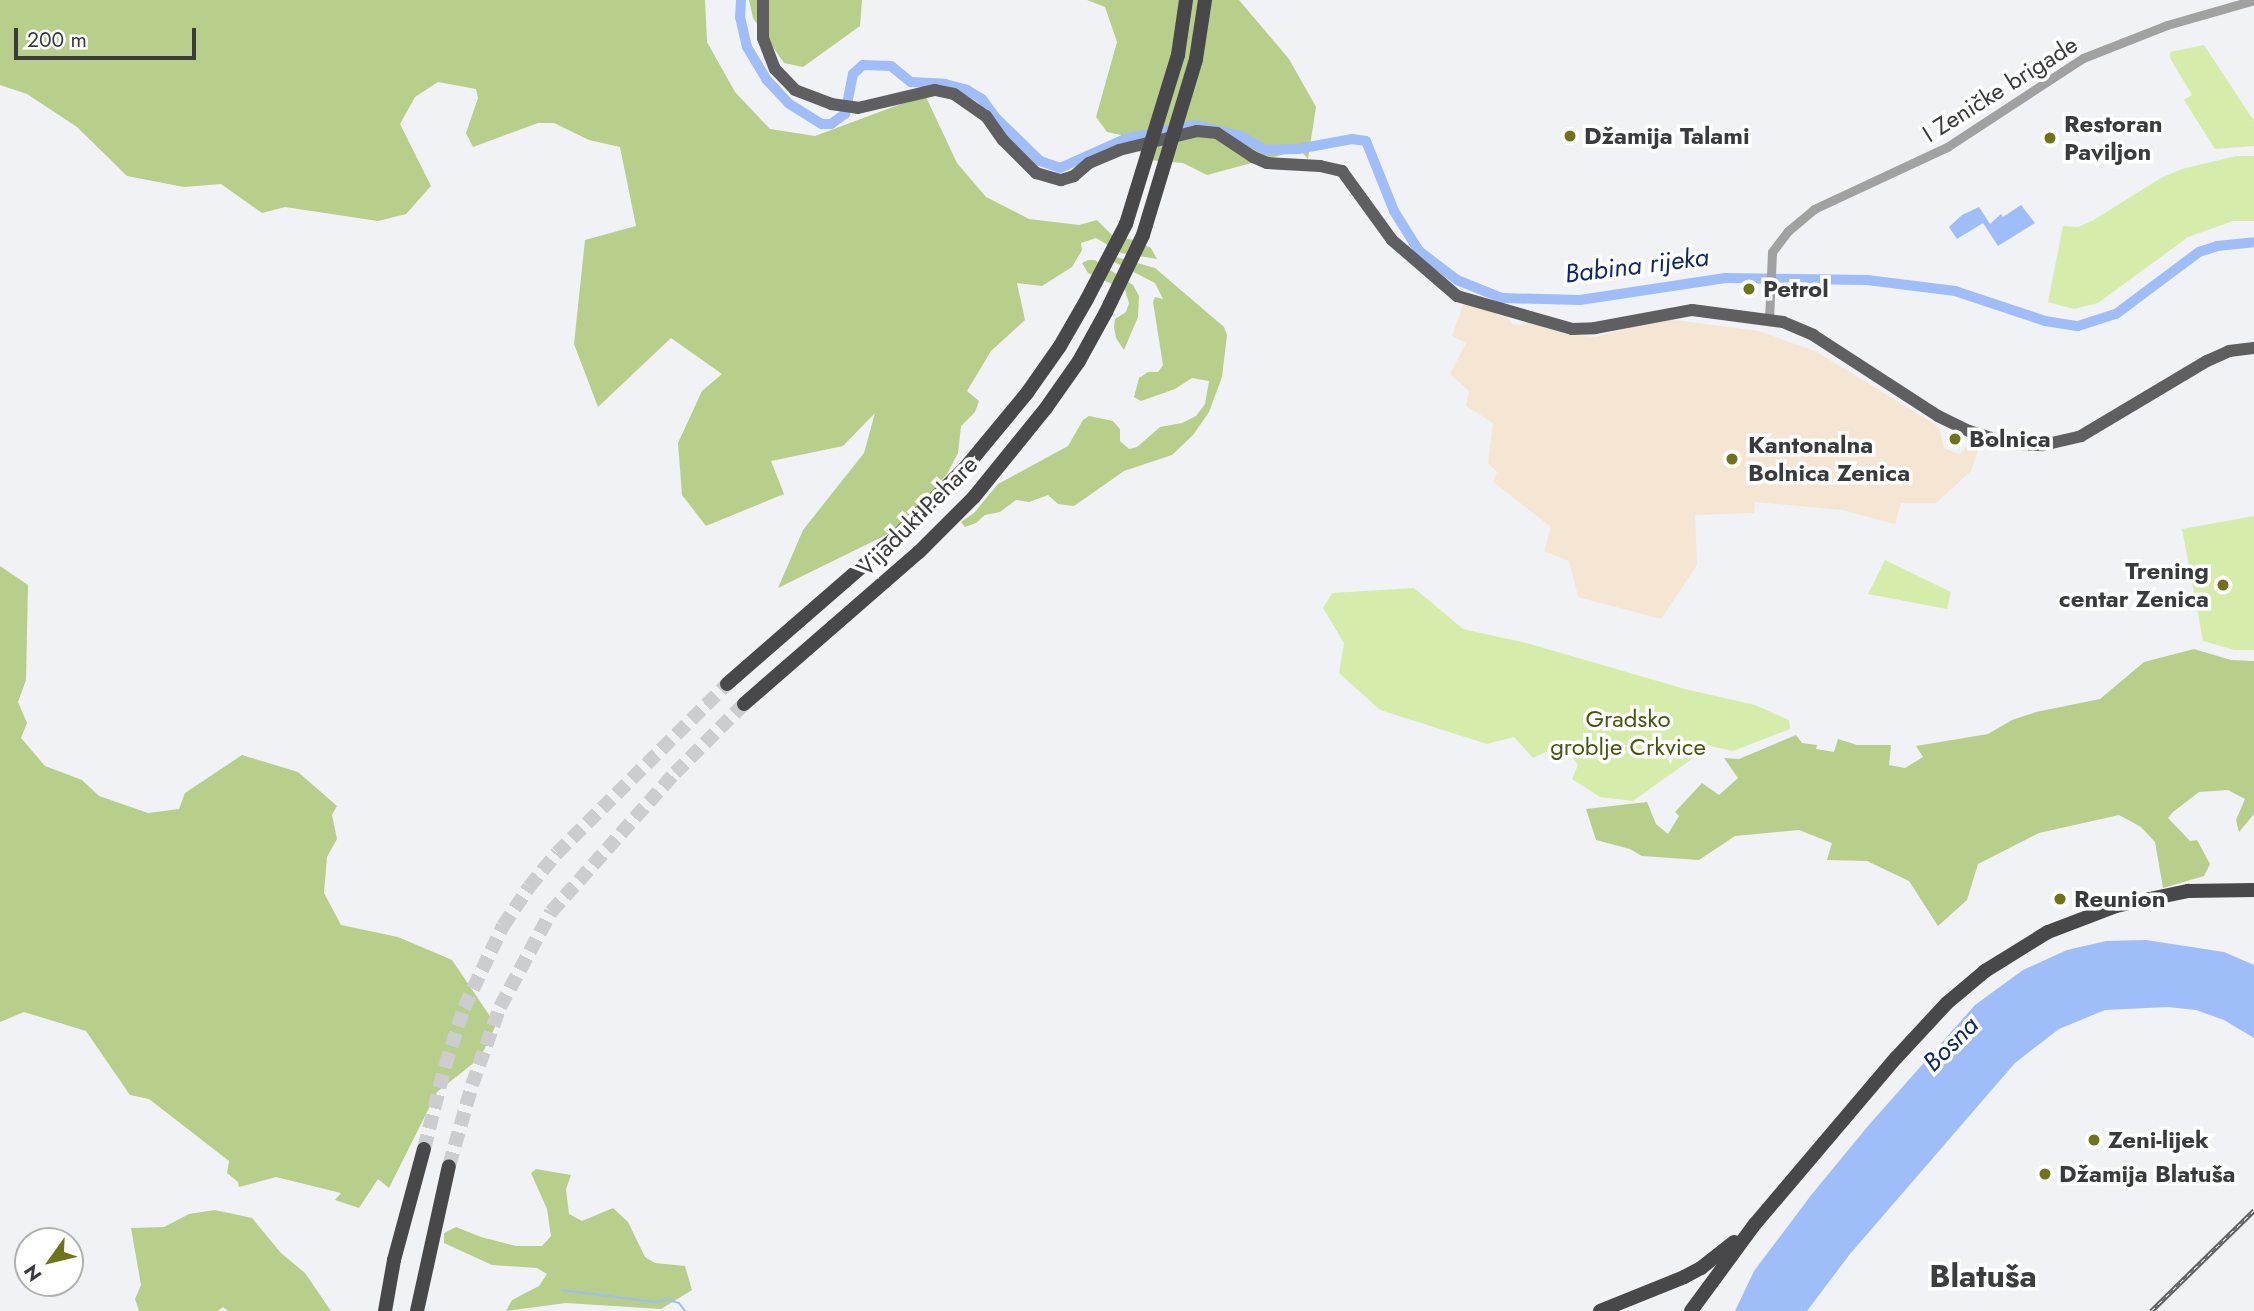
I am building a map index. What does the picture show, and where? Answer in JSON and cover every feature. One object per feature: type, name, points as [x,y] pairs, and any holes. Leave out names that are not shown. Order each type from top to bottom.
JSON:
[{"type":"highway","name":"Vijadukt Pehare","points":[[727,684],[894,539],[947,486],[1027,393],[1060,346],[1126,223],[1178,55],[1186,0]]},
{"type":"highway","name":"Vijadukt Pehare","points":[[744,704],[919,552],[974,496],[1046,408],[1079,361],[1107,312],[1143,235],[1196,59],[1205,0]]},
{"type":"highway","points":[[1691,1311],[1774,1201],[1936,1014],[2006,957],[2048,932],[2116,906],[2188,891],[2254,890]]},
{"type":"highway","points":[[385,1311],[424,1149]]},
{"type":"highway","points":[[417,1311],[449,1166]]},
{"type":"highway","points":[[1600,1311],[1659,1289],[1701,1268],[1732,1244],[1759,1211],[1774,1201]]},
{"type":"highway","points":[[1702,1311],[1717,1285],[1767,1218],[1774,1201]]},
{"type":"main road","points":[[762,0],[766,53],[779,75],[794,90],[831,104],[858,108],[934,90],[954,94],[986,116],[1003,140],[1036,173],[1061,180],[1074,176],[1089,163],[1119,150],[1206,130],[1224,137],[1253,157],[1267,163],[1320,166],[1342,171],[1392,240],[1454,294],[1572,329],[1595,328],[1692,310],[1769,319],[1798,327],[1958,426],[2010,444],[2031,446],[2081,436],[2216,357],[2238,349],[2254,348]]},
{"type":"street","name":"I Zeničke brigade","points":[[1769,319],[1772,303],[1770,258],[1788,232],[1827,200],[1947,147],[2083,58],[2167,25],[2254,1]]},
{"type":"street","points":[[1772,303],[1777,314],[1798,327]]},
{"type":"shaded area","name":"Kantonalna Bolnica Zenica","points":[[1464,302],[1508,318],[1512,324],[1528,322],[1566,334],[1596,337],[1651,322],[1675,320],[1759,331],[1817,352],[1939,427],[1944,448],[1960,454],[1973,439],[1981,442],[1971,471],[1936,503],[1901,503],[1895,524],[1842,510],[1755,502],[1754,513],[1695,515],[1697,565],[1661,619],[1578,597],[1569,561],[1544,551],[1551,527],[1493,482],[1497,472],[1488,463],[1493,423],[1466,406],[1469,391],[1450,374],[1466,343],[1452,336]]},
{"type":"green space","points":[[0,0],[705,0],[707,42],[735,92],[770,129],[815,136],[925,95],[957,163],[986,197],[1029,219],[1079,225],[1097,220],[1113,236],[1134,240],[1151,248],[1157,259],[1121,253],[1096,238],[1081,243],[1082,250],[1072,267],[1042,286],[1017,283],[1025,320],[991,351],[967,391],[979,401],[975,412],[961,426],[958,453],[947,474],[914,513],[886,535],[778,588],[803,530],[864,453],[875,413],[843,446],[771,461],[784,494],[706,526],[682,495],[678,443],[702,391],[722,374],[671,338],[598,407],[574,344],[585,240],[636,226],[620,147],[589,140],[554,123],[538,123],[473,147],[466,133],[478,98],[476,89],[438,82],[415,97],[400,124],[431,186],[406,214],[378,221],[285,207],[262,213],[221,184],[184,187],[127,176],[77,127],[27,94],[0,85]]},
{"type":"green space","points":[[749,0],[862,0],[860,26],[803,67],[784,63],[753,18]]},
{"type":"green space","points":[[1087,0],[1239,0],[1289,59],[1316,107],[1308,159],[1300,150],[1207,175],[1183,163],[1147,160],[1126,136],[1107,132],[1096,117],[1117,42],[1105,7]]},
{"type":"green space","points":[[2204,45],[2254,121],[2254,146],[2215,149],[2184,100],[2192,95],[2170,58],[2170,52]]},
{"type":"green space","points":[[2236,156],[2254,156],[2254,221],[2233,221],[2188,237],[2098,303],[2074,309],[2048,302],[2063,226],[2078,227],[2092,221],[2161,178],[2182,169]]},
{"type":"green space","points":[[1116,257],[1155,268],[1224,327],[1227,335],[1222,377],[1209,412],[1193,435],[1172,455],[1124,471],[1074,506],[1058,504],[1048,495],[1029,502],[1016,500],[1000,512],[985,515],[976,523],[965,527],[961,522],[974,513],[998,484],[1068,446],[1083,420],[1089,416],[1113,421],[1120,429],[1120,441],[1129,449],[1137,447],[1160,427],[1182,423],[1196,416],[1205,404],[1209,381],[1192,378],[1175,389],[1141,401],[1134,397],[1139,378],[1148,372],[1158,372],[1163,365],[1153,302],[1155,297],[1163,299],[1155,283],[1112,261]]},
{"type":"green space","points":[[1095,260],[1133,285],[1139,296],[1138,317],[1124,350],[1116,338],[1114,327],[1115,319],[1126,312],[1129,303],[1125,290],[1088,273],[1082,263]]},
{"type":"green space","name":"Trening centar Zenica","points":[[2254,516],[2254,650],[2234,650],[2203,641],[2182,529]]},
{"type":"green space","points":[[1885,560],[1951,592],[1947,609],[1868,594]]},
{"type":"green space","points":[[0,566],[28,585],[26,680],[18,702],[27,723],[21,738],[45,766],[82,780],[99,796],[148,813],[179,809],[185,793],[242,755],[298,772],[337,806],[332,815],[337,839],[327,857],[324,893],[341,925],[398,937],[452,960],[496,1025],[480,1058],[437,1092],[389,1188],[378,1179],[359,1208],[335,1200],[341,1193],[276,1177],[239,1187],[238,1182],[227,1173],[229,1161],[149,1099],[130,1095],[86,1031],[24,1012],[0,1022]]},
{"type":"green space","name":"Gradsko groblje Crkvice","points":[[1414,588],[1463,629],[1530,644],[1685,689],[1755,705],[1789,720],[1790,729],[1733,751],[1710,746],[1633,801],[1600,797],[1572,779],[1578,765],[1563,744],[1533,758],[1514,737],[1487,744],[1380,710],[1339,673],[1344,643],[1323,608],[1332,593]]},
{"type":"green space","points":[[2194,649],[2231,660],[2254,661],[2254,814],[2239,832],[2236,820],[2245,799],[2228,790],[2199,792],[2173,812],[2168,818],[2190,841],[2197,840],[2210,864],[2204,876],[2163,888],[2155,842],[2141,827],[2119,815],[2039,833],[1978,864],[1967,900],[1938,926],[1909,881],[1867,861],[1827,860],[1832,843],[1799,830],[1735,836],[1699,860],[1642,856],[1630,849],[1596,840],[1586,809],[1647,802],[1656,824],[1668,834],[1679,816],[1675,812],[1702,783],[1719,795],[1738,778],[1724,758],[1739,759],[1796,735],[1802,743],[1817,745],[1816,749],[1834,752],[1838,739],[1857,745],[1891,745],[1889,765],[1905,768],[1923,757],[1916,746],[1988,734],[2012,720],[2036,712],[2100,699],[2144,662]]},
{"type":"green space","points":[[536,1169],[571,1175],[566,1189],[569,1214],[582,1221],[613,1208],[628,1222],[645,1257],[655,1263],[685,1266],[692,1290],[661,1309],[566,1303],[506,1311],[512,1300],[539,1286],[547,1274],[537,1268],[492,1265],[444,1243],[444,1233],[456,1227],[516,1246],[542,1246],[551,1236],[547,1209],[531,1173]]},
{"type":"green space","points":[[215,1210],[252,1218],[281,1253],[305,1273],[331,1311],[228,1311],[223,1307],[218,1311],[139,1311],[135,1299],[141,1285],[131,1228],[164,1227],[189,1214]]},
{"type":"water","points":[[2021,205],[2035,223],[1998,246],[1983,223],[1957,239],[1949,227],[1962,215],[1979,207],[1990,224],[2001,214],[2003,217]]},
{"type":"water","name":"Bosna","points":[[2146,940],[2224,952],[2254,965],[2254,1038],[2224,1020],[2196,1010],[2168,1007],[2105,1010],[2059,1029],[2015,1063],[1850,1254],[1807,1311],[1735,1311],[1754,1271],[1812,1194],[1975,1005],[2023,970],[2067,950],[2106,941]]},
{"type":"waterway","name":"Babina rijeka","points":[[741,0],[740,17],[747,47],[766,79],[788,103],[822,124],[831,124],[845,114],[853,74],[863,65],[891,66],[911,82],[945,84],[967,90],[982,99],[996,118],[1040,161],[1060,168],[1125,139],[1195,125],[1240,136],[1266,150],[1298,149],[1352,139],[1366,141],[1394,211],[1419,251],[1457,280],[1502,298],[1580,300],[1725,278],[1867,280],[1955,291],[2045,321],[2078,326],[2116,314],[2199,252],[2217,246],[2254,242]]},
{"type":"waterway","points":[[562,1290],[654,1302],[668,1300],[679,1303],[685,1311]]},
{"type":"tunnel","points":[[424,1149],[445,1066],[464,1008],[503,926],[529,887],[557,853],[727,684]]},
{"type":"tunnel","points":[[449,1166],[472,1085],[500,1007],[551,912],[675,773],[744,704]]},
{"type":"railway","points":[[2151,1311],[2254,1210]]},
{"type":"place","name":"Džamija Talami","points":[[1570,136]]},
{"type":"place","name":"Restoran Paviljon","points":[[2050,138]]},
{"type":"place","name":"Petrol","points":[[1749,289]]},
{"type":"place","name":"Bolnica","points":[[1955,439]]},
{"type":"place","name":"Kantonalna Bolnica Zenica","points":[[1732,459]]},
{"type":"place","name":"Trening centar Zenica","points":[[2223,585]]},
{"type":"place","name":"Reunion","points":[[2060,899]]},
{"type":"place","name":"Zeni-lijek","points":[[2094,1140]]},
{"type":"place","name":"Džamija Blatuša","points":[[2045,1174]]},
{"type":"district","name":"Blatuša","points":[[1983,1276]]}]
